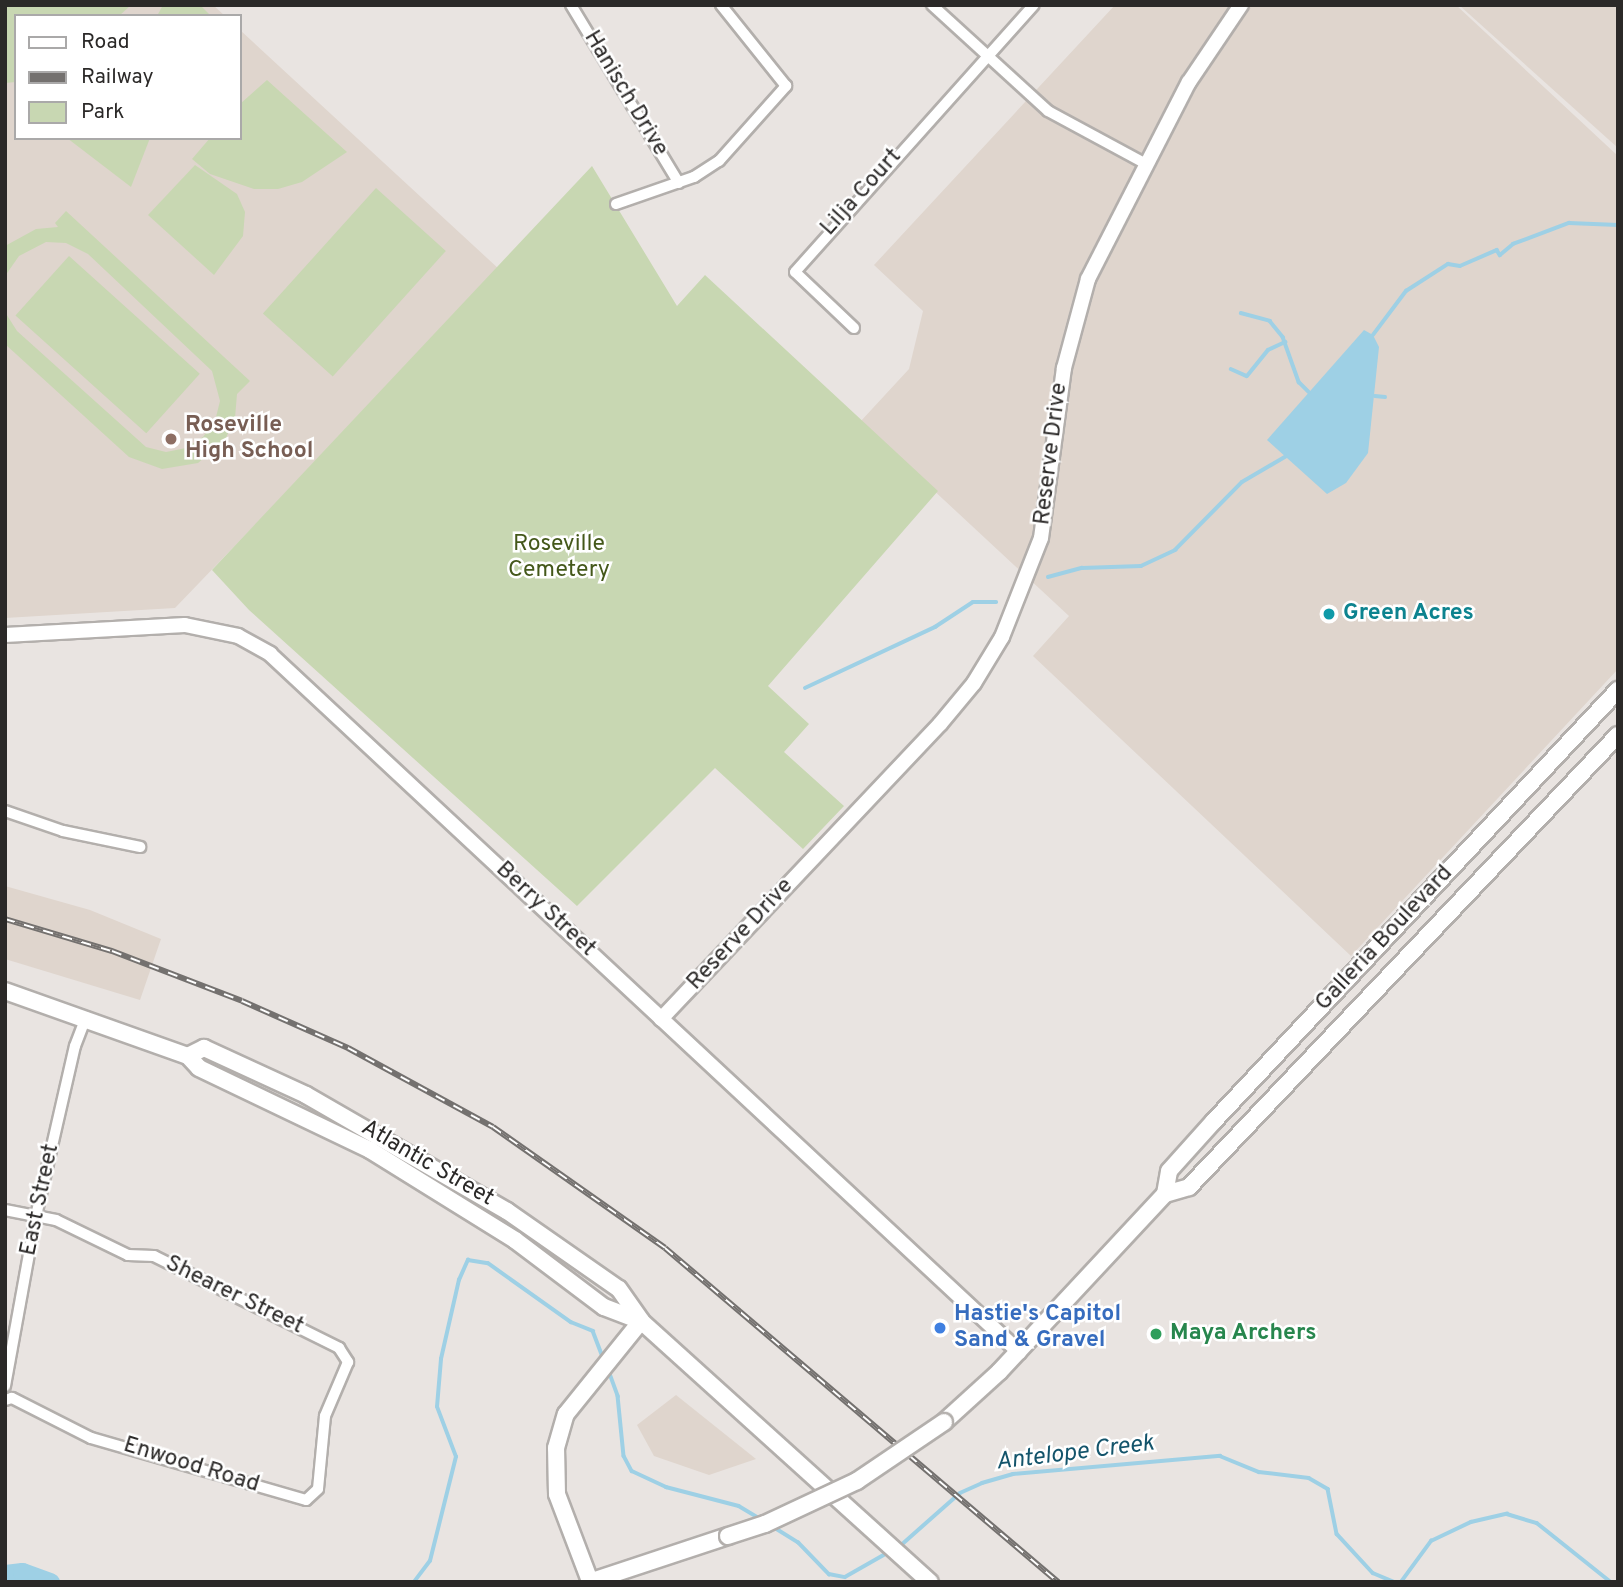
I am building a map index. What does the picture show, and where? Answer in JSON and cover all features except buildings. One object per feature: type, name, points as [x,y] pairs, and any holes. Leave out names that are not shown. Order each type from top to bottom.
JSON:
[{"type":"main road","name":"Galleria Boulevard","points":[[1165,1194],[1169,1171],[1618,690]]},
{"type":"main road","name":"Galleria Boulevard","points":[[590,1582],[765,1524],[857,1481],[944,1422],[1019,1352],[1165,1194],[1189,1187],[1618,735]]},
{"type":"main road","name":"Atlantic Street","points":[[5,991],[86,1017],[188,1056],[198,1068],[302,1115],[443,1192],[604,1307],[641,1321]]},
{"type":"main road","name":"Atlantic Street","points":[[188,1056],[205,1048],[306,1095],[434,1166],[619,1289],[641,1321],[925,1577]]},
{"type":"main road","points":[[302,1115],[321,1113],[416,1165],[434,1166]]},
{"type":"main road","points":[[590,1582],[557,1494],[554,1464],[566,1414],[641,1321]]},
{"type":"street","name":"Hanisch Drive","points":[[572,5],[679,183]]},
{"type":"street","points":[[616,204],[679,183],[719,161],[786,86],[721,5]]},
{"type":"street","points":[[932,5],[1048,111],[1146,164]]},
{"type":"street","points":[[987,56],[1034,5]]},
{"type":"street","name":"Reserve Drive","points":[[661,1018],[940,724],[974,683],[1002,637],[1024,589],[1045,520],[1058,400],[1082,297],[1102,246],[1202,59],[1241,5]]},
{"type":"street","name":"Lilja Court","points":[[853,328],[795,272],[987,56]]},
{"type":"street","name":"Berry Street","points":[[5,635],[185,625],[225,632],[251,643],[289,671],[1019,1352]]},
{"type":"street","points":[[5,811],[64,831],[140,848]]},
{"type":"street","name":"East Street","points":[[5,1386],[36,1216],[75,1046],[86,1017]]},
{"type":"street","name":"Shearer Street","points":[[5,1210],[56,1220],[128,1255],[154,1256],[340,1348],[346,1354],[347,1370],[322,1427]]},
{"type":"street","name":"Enwood Road","points":[[5,1399],[12,1398],[91,1438],[299,1500],[314,1496],[318,1489],[322,1427]]},
{"type":"shaded area","name":"Roseville High School","points":[[5,5],[213,5],[223,14],[14,14],[14,140],[242,140],[242,32],[500,270],[175,608],[5,618]]},
{"type":"shaded area","points":[[1115,5],[1456,5],[1618,156],[1618,669],[1351,956],[1033,656],[1069,616],[860,422],[909,369],[923,311],[874,265]]},
{"type":"shaded area","points":[[1459,5],[1618,5],[1618,148]]},
{"type":"shaded area","points":[[5,886],[90,910],[161,939],[140,1000],[5,959]]},
{"type":"shaded area","points":[[676,1395],[756,1459],[709,1475],[654,1456],[637,1425]]},
{"type":"green space","points":[[5,5],[131,5],[121,14],[14,14],[14,82],[5,83]]},
{"type":"green space","points":[[163,5],[200,5],[209,14],[158,14]]},
{"type":"green space","points":[[267,80],[347,152],[302,182],[278,189],[254,189],[210,174],[192,159],[208,140],[242,140],[242,102]]},
{"type":"green space","points":[[70,140],[149,140],[131,187]]},
{"type":"green space","points":[[195,165],[237,194],[245,212],[243,236],[214,275],[148,215]]},
{"type":"green space","name":"Roseville Cemetery","points":[[592,166],[677,306],[705,275],[938,491],[768,686],[809,724],[784,752],[844,806],[803,849],[715,768],[577,906],[249,610],[212,570]]},
{"type":"green space","points":[[376,188],[446,251],[333,376],[263,314]]},
{"type":"green space","points":[[66,211],[250,381],[237,394],[235,418],[225,440],[198,463],[162,469],[129,457],[5,344],[5,312],[17,331],[146,447],[166,452],[186,448],[203,437],[215,421],[220,401],[212,371],[88,254],[66,243],[46,242],[19,256],[5,276],[5,246],[36,229],[58,227],[55,223]]},
{"type":"green space","points":[[69,256],[200,374],[146,433],[15,315]]},
{"type":"water","points":[[1364,330],[1373,335],[1379,347],[1368,453],[1346,483],[1327,494],[1267,440]]},
{"type":"waterway","points":[[1373,335],[1406,291],[1448,264],[1460,266],[1497,250],[1500,255],[1513,244],[1569,223],[1618,225]]},
{"type":"waterway","points":[[1241,313],[1270,321],[1283,337],[1299,382],[1309,392]]},
{"type":"waterway","points":[[1231,369],[1247,376],[1268,350],[1285,342]]},
{"type":"waterway","points":[[1375,396],[1385,397]]},
{"type":"waterway","points":[[1048,577],[1082,568],[1141,566],[1175,550],[1242,482],[1285,457]]},
{"type":"waterway","points":[[805,688],[935,627],[973,602],[996,602]]},
{"type":"waterway","name":"Antelope Creek","points":[[414,1582],[430,1561],[456,1457],[437,1407],[441,1359],[459,1280],[468,1260],[488,1263],[571,1322],[593,1331],[603,1357]]},
{"type":"waterway","name":"Antelope Creek","points":[[609,1371],[618,1396],[624,1456],[632,1471],[666,1487],[739,1506],[762,1520]]},
{"type":"waterway","name":"Antelope Creek","points":[[899,1547],[960,1493],[1013,1474],[1220,1456],[1259,1472],[1309,1478],[1328,1489],[1337,1534],[1373,1573],[1394,1582]]},
{"type":"waterway","name":"Antelope Creek","points":[[1401,1582],[1431,1541],[1471,1522],[1507,1514],[1537,1523],[1611,1582]]},
{"type":"waterway","name":"Antelope Creek","points":[[772,1526],[798,1542],[829,1574],[845,1577],[889,1552]]},
{"type":"waterway","points":[[5,1574],[22,1572],[50,1582]]},
{"type":"railway","points":[[5,919],[112,951],[242,1001],[348,1048],[493,1127],[665,1248],[1058,1582]]},
{"type":"place","name":"Roseville High School","points":[[171,439]]},
{"type":"place","name":"Green Acres","points":[[1329,614]]},
{"type":"place","name":"Hastie's Capitol Sand & Gravel","points":[[940,1328]]},
{"type":"place","name":"Maya Archers","points":[[1156,1334]]}]
